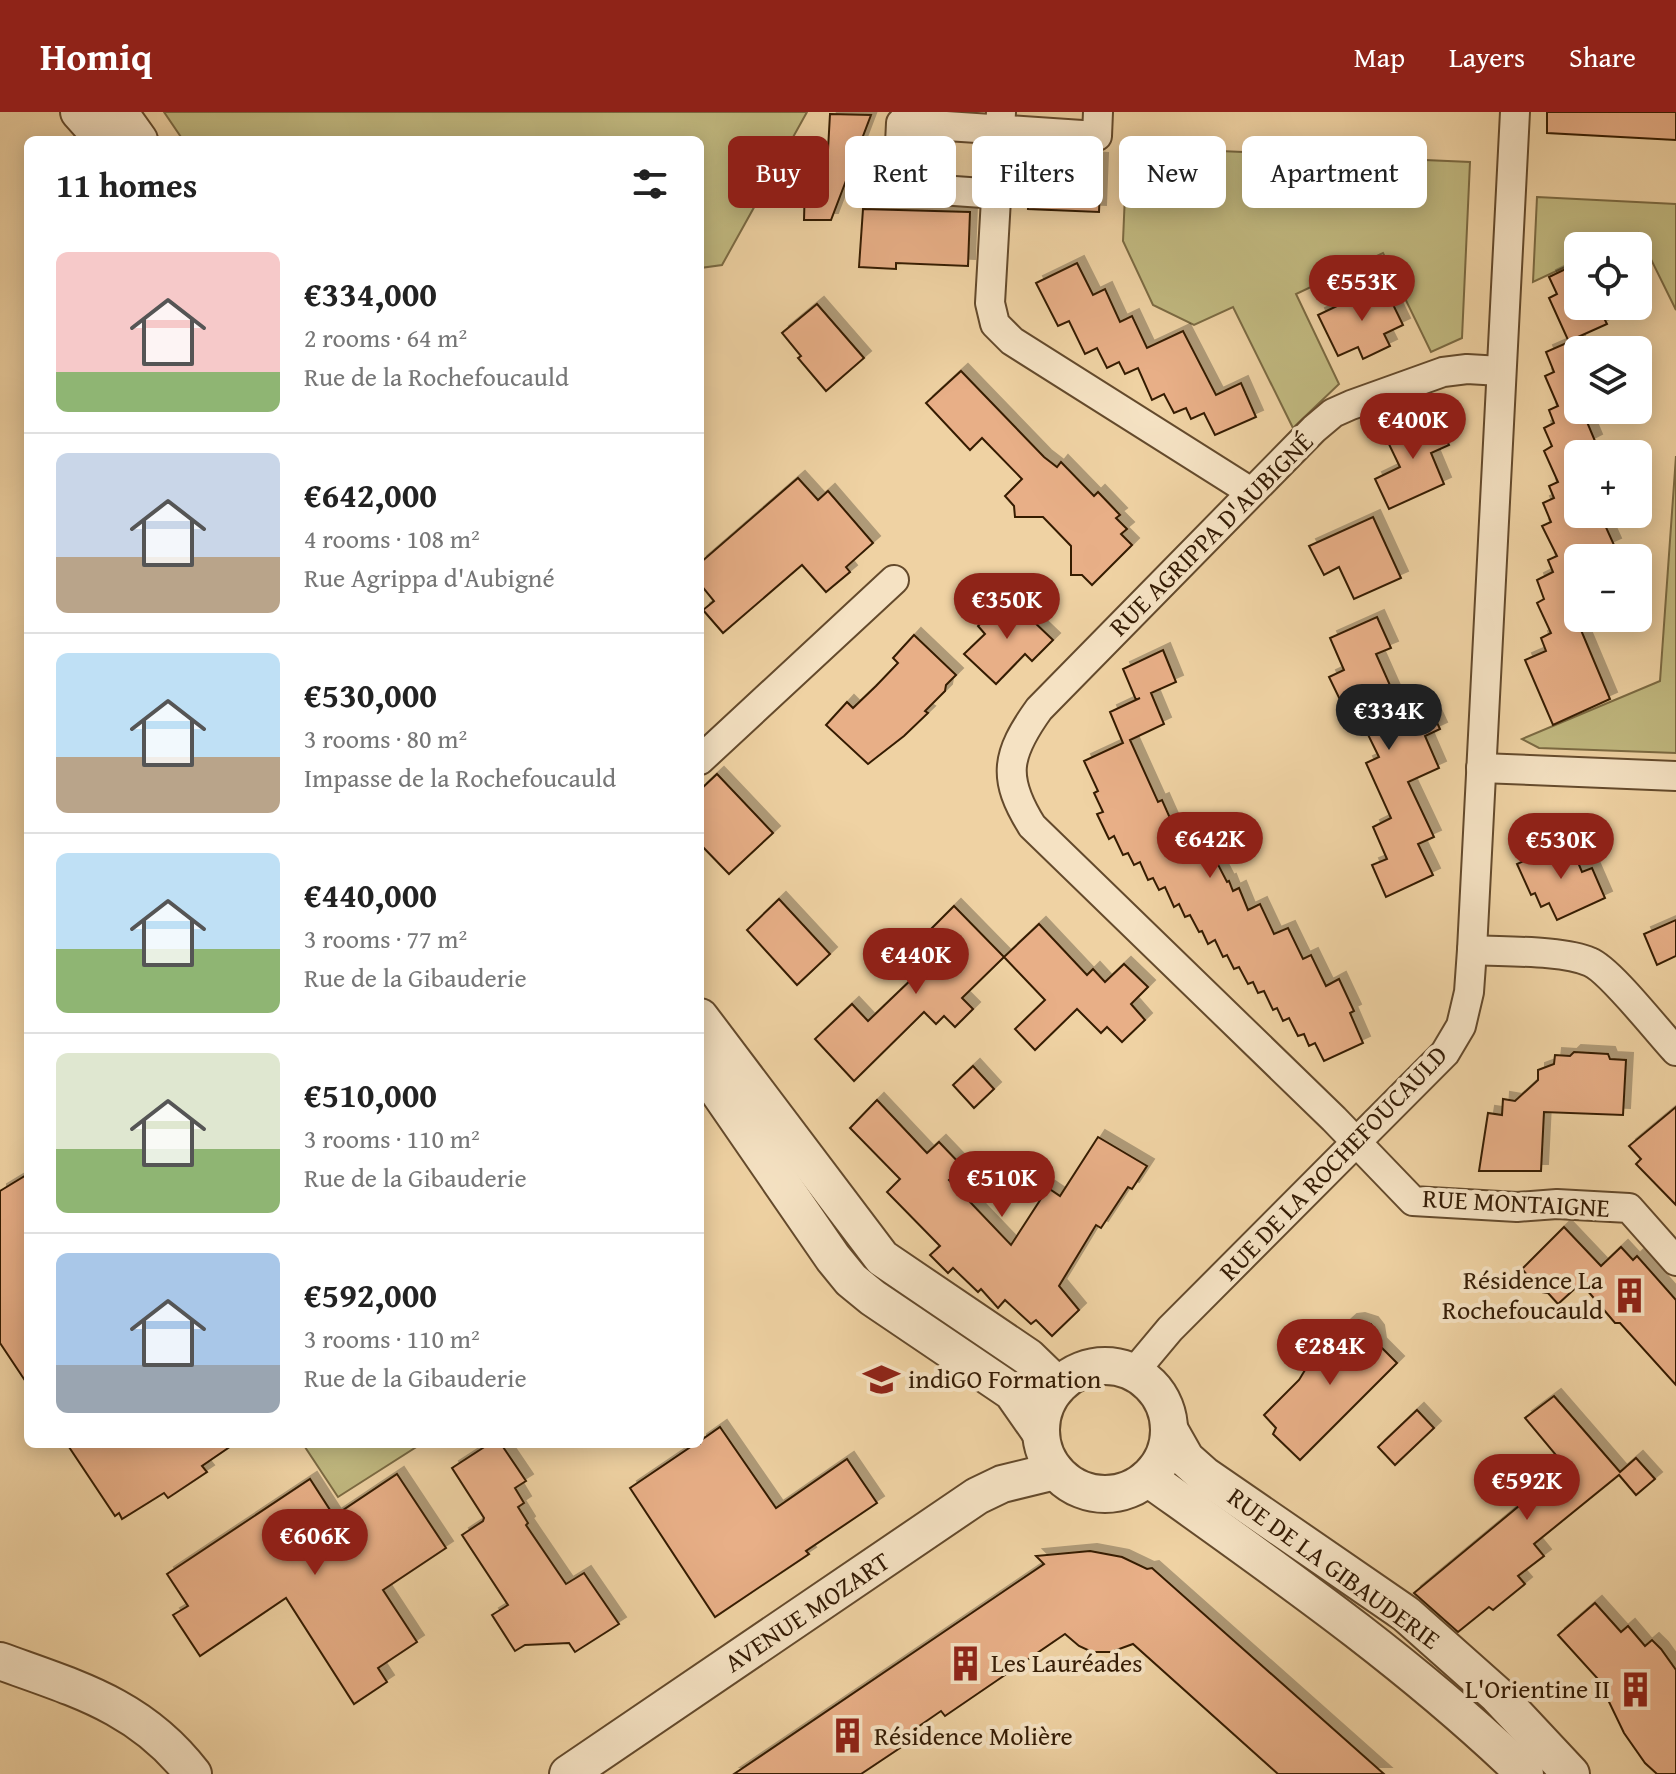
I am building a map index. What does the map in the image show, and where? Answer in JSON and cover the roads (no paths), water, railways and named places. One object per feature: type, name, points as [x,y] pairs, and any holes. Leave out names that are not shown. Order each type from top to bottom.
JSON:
[{"type":"street","points":[[79,112],[100,136]]},
{"type":"street","points":[[119,112],[136,136]]},
{"type":"street","points":[[972,192],[898,187],[901,123],[1001,121],[1097,136],[1098,112]]},
{"type":"street","name":"RUE DE LA ROCHEFOUCAULD","points":[[1134,1372],[1170,1329],[1445,1053],[1461,1026],[1469,992],[1472,950],[1515,112]]},
{"type":"street","points":[[996,208],[990,303],[995,324],[1012,341],[1251,492]]},
{"type":"street","name":"RUE AGRIPPA D'AUBIGNÉ","points":[[1357,1142],[1032,826],[1018,804],[1011,775],[1014,749],[1039,709],[1251,492],[1333,413],[1443,372],[1467,369],[1501,371]]},
{"type":"street","points":[[704,756],[894,580]]},
{"type":"street","points":[[1481,768],[1676,776]]},
{"type":"street","points":[[1472,950],[1575,957],[1593,963],[1676,1051]]},
{"type":"street","points":[[704,1022],[882,1258],[1028,1357],[1058,1386]]},
{"type":"street","points":[[704,1071],[791,1199],[851,1280],[1012,1392],[1040,1432],[1045,1453],[1055,1471],[1071,1484],[1090,1492],[1110,1494],[1131,1489],[1148,1478],[1163,1455],[1169,1429],[1167,1411],[1148,1382],[1134,1372],[1114,1367],[1094,1367],[1075,1373],[1058,1386],[1045,1407],[1040,1432]]},
{"type":"street","name":"RUE MONTAIGNE","points":[[1357,1142],[1413,1201],[1517,1207],[1557,1204],[1629,1208],[1676,1261]]},
{"type":"street","name":"RUE DE LA GIBAUDERIE","points":[[1169,1429],[1186,1459],[1204,1475],[1406,1614],[1496,1694],[1571,1774]]},
{"type":"street","name":"AVENUE MOZART","points":[[568,1774],[977,1496],[1002,1484],[1055,1471]]},
{"type":"street","name":"RUE DE LA GIBAUDERIE","points":[[1148,1478],[1297,1583],[1417,1677],[1525,1774]]},
{"type":"street","points":[[0,1661],[112,1704],[158,1735],[193,1774]]},
{"type":"place","name":"Résidence La Rochefoucauld","points":[[1629,1295]]},
{"type":"place","name":"indiGO Formation","points":[[882,1379]]},
{"type":"place","name":"Les Lauréades","points":[[965,1663]]},
{"type":"place","name":"L'Orientine II","points":[[1636,1689]]},
{"type":"place","name":"Résidence Molière","points":[[848,1736]]}]
